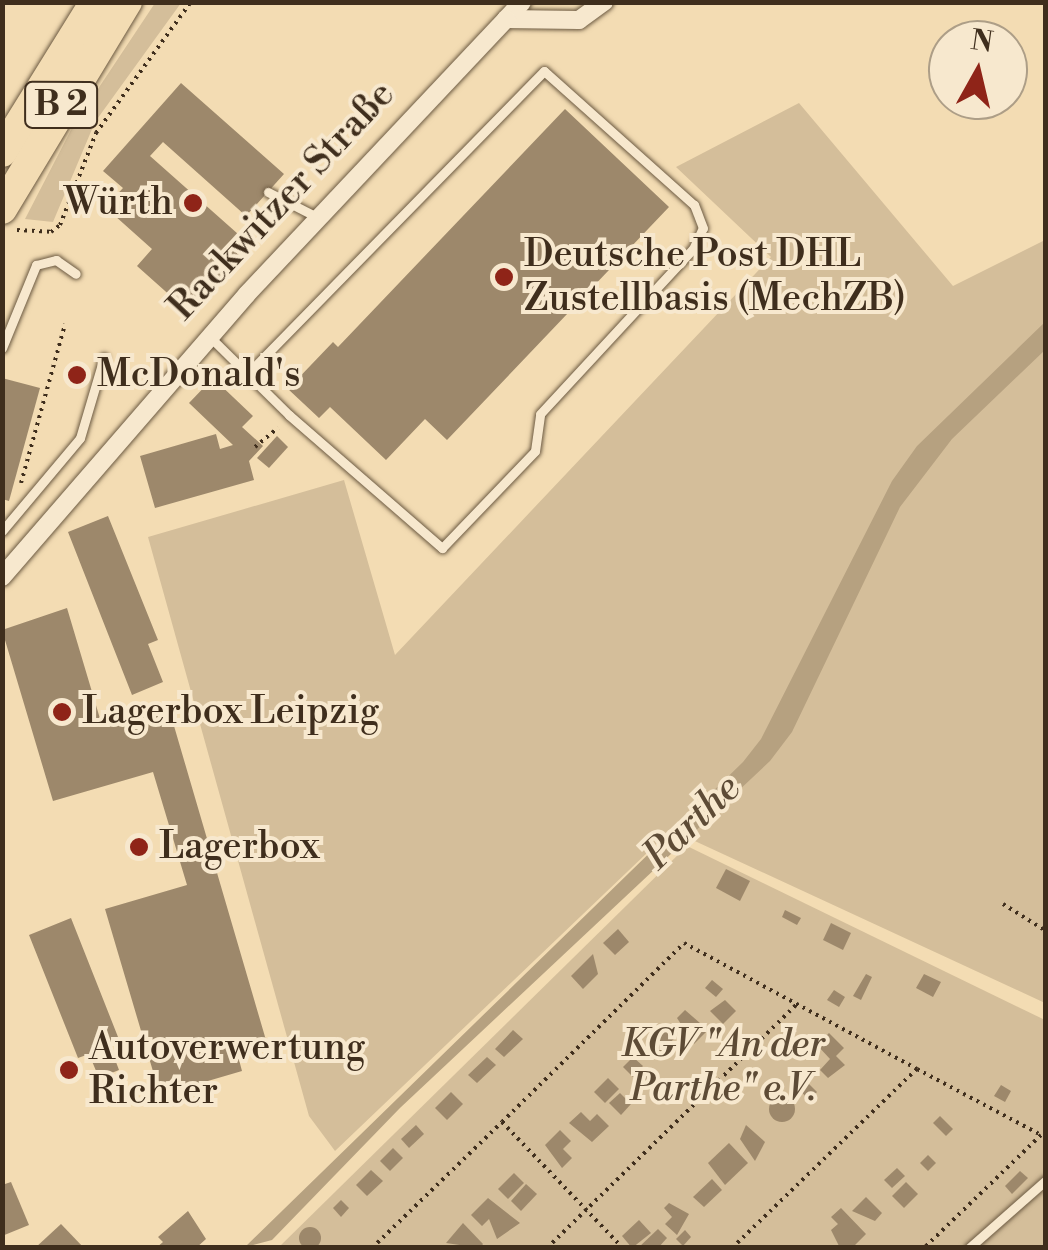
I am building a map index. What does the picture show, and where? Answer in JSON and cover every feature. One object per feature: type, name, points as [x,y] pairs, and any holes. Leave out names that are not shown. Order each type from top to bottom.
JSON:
[{"type":"main road","name":"B 2","points":[[2,152],[95,2]]},
{"type":"main road","name":"B 2","points":[[2,210],[126,2]]},
{"type":"street","name":"Rackwitzer Straße","points":[[2,577],[210,337],[522,2]]},
{"type":"street","points":[[506,19],[579,20],[604,2]]},
{"type":"lane","points":[[210,337],[247,374],[442,548],[535,451],[540,414],[693,249],[703,228],[694,205],[544,71],[247,374]]},
{"type":"lane","points":[[268,192],[319,218]]},
{"type":"lane","points":[[2,348],[36,264],[56,260],[76,274]]},
{"type":"lane","points":[[2,531],[80,438],[104,357]]},
{"type":"lane","points":[[969,1248],[1018,1197],[1046,1180]]},
{"type":"path","points":[[2,229],[51,232],[60,225],[96,133],[191,2]]},
{"type":"path","points":[[13,488],[20,490],[64,324]]},
{"type":"path","points":[[1004,904],[1046,931]]},
{"type":"path","points":[[372,1248],[684,943],[1041,1135],[924,1248]]},
{"type":"path","points":[[547,1248],[797,1004]]},
{"type":"path","points":[[732,1248],[917,1069]]},
{"type":"path","points":[[502,1122],[622,1248]]},
{"type":"green space","points":[[155,3],[181,3],[95,122],[53,222],[25,219],[72,128]]},
{"type":"green space","points":[[799,103],[953,286],[1045,240],[1045,1003],[671,830],[335,1151],[309,1116],[148,537],[344,480],[395,655],[771,257],[676,167]]},
{"type":"green space","name":"KGV \"An der Parthe\" e.V.","points":[[687,846],[1045,1020],[1045,1247],[278,1248]]},
{"type":"water","name":"Parthe","points":[[1045,322],[1045,350],[952,439],[900,507],[792,732],[770,761],[400,1108],[272,1240],[245,1247],[743,762],[761,739],[892,481],[917,446]]},
{"type":"building","points":[[181,83],[284,174],[246,216],[163,142],[150,156],[238,234],[228,245],[242,258],[192,315],[137,266],[152,249],[105,207],[123,188],[103,171]]},
{"type":"building","name":"Deutsche Post DHL Zustellbasis (MechZB)","points":[[565,109],[669,207],[447,440],[425,419],[386,460],[330,407],[319,418],[288,389],[333,342],[338,347]]},
{"type":"building","points":[[2,378],[40,388],[9,501],[2,499]]},
{"type":"building","points":[[213,378],[253,416],[242,427],[263,446],[249,461],[254,480],[155,508],[140,456],[216,434],[220,449],[233,445],[189,403]]},
{"type":"building","points":[[277,436],[288,447],[269,468],[257,458]]},
{"type":"building","points":[[108,516],[158,640],[148,644],[163,682],[132,695],[68,532]]},
{"type":"building","points":[[67,608],[101,722],[167,702],[268,1047],[238,1056],[242,1071],[160,1095],[105,909],[187,885],[153,772],[53,801],[2,630]]},
{"type":"building","points":[[726,869],[750,881],[740,901],[716,888]]},
{"type":"building","points":[[785,910],[801,918],[797,925],[782,917]]},
{"type":"building","points":[[71,918],[120,1042],[110,1046],[119,1070],[99,1078],[89,1054],[78,1058],[29,935]]},
{"type":"building","points":[[831,923],[851,933],[843,950],[823,940]]},
{"type":"building","points":[[618,929],[629,942],[615,955],[603,943]]},
{"type":"building","points":[[593,954],[598,974],[583,989],[571,976]]},
{"type":"building","points":[[866,974],[872,977],[861,1000],[853,996]]},
{"type":"building","points":[[924,974],[941,982],[933,997],[916,988]]},
{"type":"building","points":[[712,980],[723,989],[716,997],[705,988]]},
{"type":"building","points":[[834,990],[845,997],[839,1007],[827,1000]]},
{"type":"building","points":[[725,1000],[736,1011],[723,1024],[710,1011]]},
{"type":"building","points":[[685,1010],[708,1030],[694,1044],[677,1018]]},
{"type":"building","points":[[666,1027],[676,1037],[660,1052],[650,1042]]},
{"type":"building","points":[[513,1030],[523,1039],[504,1057],[495,1049]]},
{"type":"building","points":[[829,1033],[844,1048],[836,1056],[845,1065],[828,1078],[820,1070],[830,1059],[817,1045]]},
{"type":"building","points":[[487,1057],[496,1065],[477,1083],[468,1075]]},
{"type":"building","points":[[633,1057],[643,1066],[633,1077],[623,1067]]},
{"type":"building","points":[[644,1070],[651,1078],[643,1086],[635,1078]]},
{"type":"building","points":[[800,1075],[817,1092],[809,1100],[793,1083]]},
{"type":"building","points":[[608,1078],[619,1089],[605,1103],[594,1092]]},
{"type":"building","points":[[1001,1085],[1011,1091],[1005,1102],[994,1096]]},
{"type":"building","points":[[451,1092],[463,1104],[447,1120],[435,1108]]},
{"type":"building","points":[[620,1093],[631,1104],[621,1115],[609,1103]]},
{"type":"building","points":[[782,1096],[791,1100],[795,1109],[791,1118],[782,1122],[773,1118],[769,1109],[773,1100]]},
{"type":"building","points":[[581,1112],[590,1121],[597,1114],[609,1126],[592,1142],[569,1123]]},
{"type":"building","points":[[940,1116],[953,1129],[946,1136],[933,1123]]},
{"type":"building","points":[[416,1125],[424,1134],[409,1148],[401,1139]]},
{"type":"building","points":[[746,1125],[765,1142],[755,1161],[740,1139]]},
{"type":"building","points":[[560,1130],[571,1141],[563,1149],[572,1158],[562,1168],[545,1145]]},
{"type":"building","points":[[729,1143],[748,1163],[725,1185],[708,1163]]},
{"type":"building","points":[[393,1148],[403,1158],[390,1171],[380,1161]]},
{"type":"building","points":[[928,1155],[936,1163],[928,1171],[920,1163]]},
{"type":"building","points":[[897,1168],[905,1176],[892,1188],[884,1180]]},
{"type":"building","points":[[371,1170],[383,1181],[367,1196],[356,1185]]},
{"type":"building","points":[[1020,1171],[1028,1178],[1012,1194],[1005,1186]]},
{"type":"building","points":[[514,1173],[524,1183],[508,1199],[498,1189]]},
{"type":"building","points":[[712,1179],[722,1190],[704,1207],[693,1197]]},
{"type":"building","points":[[11,1182],[29,1225],[2,1236],[2,1185]]},
{"type":"building","points":[[906,1182],[918,1194],[904,1208],[892,1196]]},
{"type":"building","points":[[526,1184],[537,1194],[521,1211],[511,1201]]},
{"type":"building","points":[[866,1197],[882,1213],[875,1221],[852,1211]]},
{"type":"building","points":[[488,1198],[520,1223],[497,1239],[489,1219],[482,1226],[471,1215]]},
{"type":"building","points":[[341,1200],[349,1208],[341,1217],[333,1208]]},
{"type":"building","points":[[669,1203],[689,1214],[677,1235],[665,1224],[672,1217],[664,1208]]},
{"type":"building","points":[[841,1208],[866,1234],[852,1248],[840,1248],[831,1230],[838,1224],[831,1217]]},
{"type":"building","points":[[188,1211],[206,1239],[196,1248],[156,1248],[163,1242],[158,1237]]},
{"type":"building","points":[[639,1220],[651,1233],[632,1248],[622,1236]]},
{"type":"building","points":[[463,1223],[483,1244],[480,1248],[446,1243]]},
{"type":"building","points":[[61,1224],[84,1248],[35,1248]]},
{"type":"building","points":[[310,1227],[321,1238],[310,1249],[299,1238]]},
{"type":"building","points":[[658,1229],[667,1238],[658,1248],[638,1248]]},
{"type":"building","points":[[685,1230],[691,1237],[683,1246],[676,1239]]},
{"type":"place","name":"Würth","points":[[193,203]]},
{"type":"place","name":"Deutsche Post DHL Zustellbasis (MechZB)","points":[[504,277]]},
{"type":"place","name":"McDonald's","points":[[77,375]]},
{"type":"place","name":"Lagerbox Leipzig","points":[[62,712]]},
{"type":"place","name":"Lagerbox","points":[[139,847]]},
{"type":"place","name":"Autoverwertung Richter","points":[[69,1070]]}]
